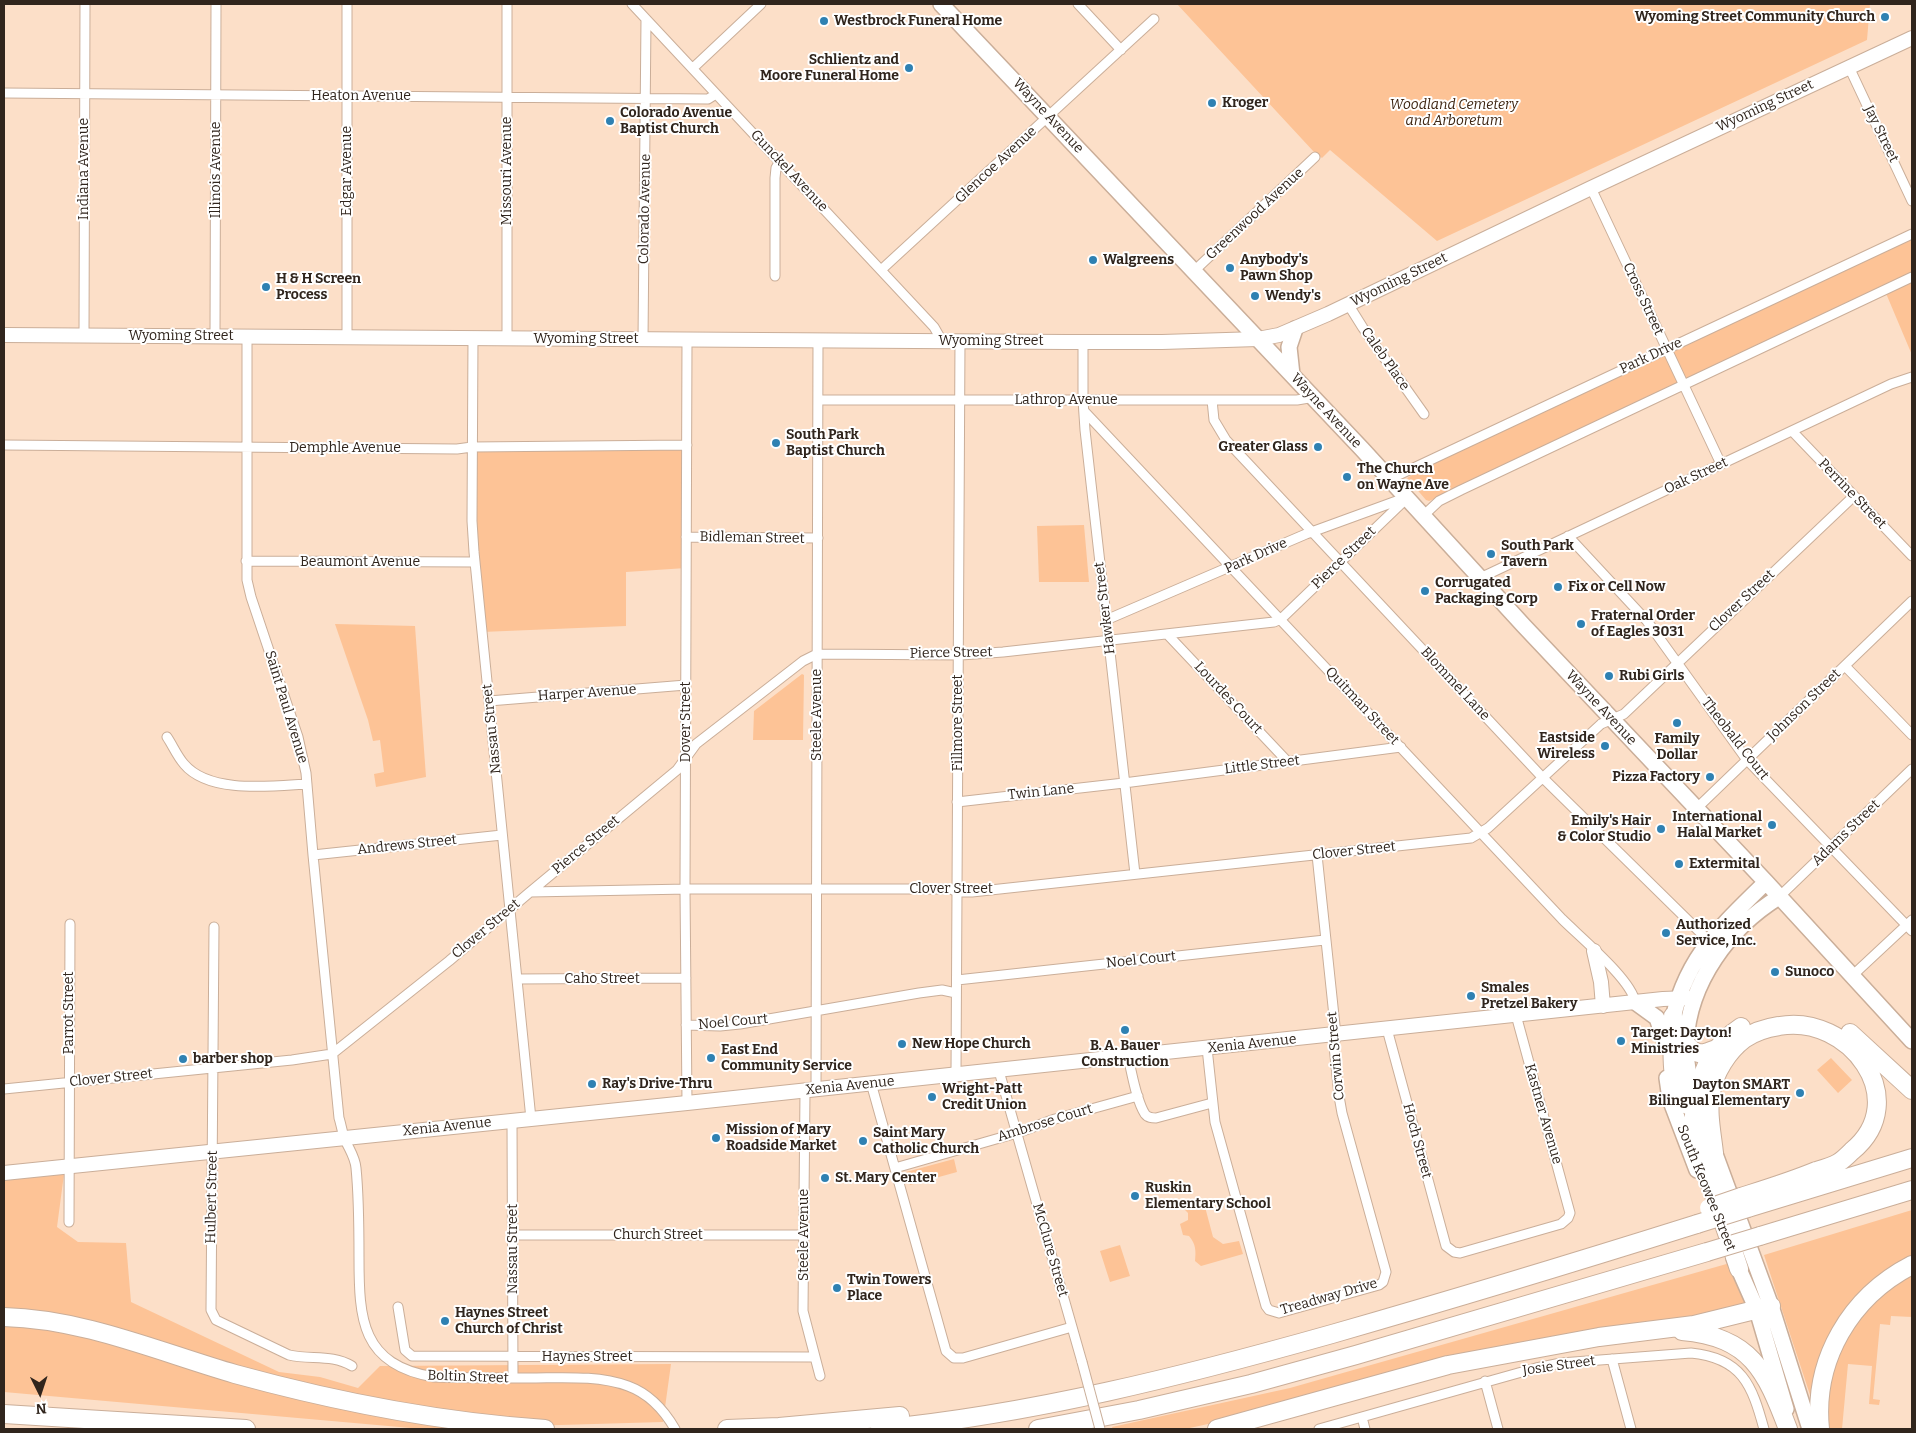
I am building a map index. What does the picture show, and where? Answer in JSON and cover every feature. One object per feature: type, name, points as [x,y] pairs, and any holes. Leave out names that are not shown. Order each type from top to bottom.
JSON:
[{"type":"highway","points":[[1739,1269],[1697,1139],[1694,1121],[1699,1083],[1706,1065],[1716,1049],[1733,1033],[1748,1023],[1761,1018],[1777,1014],[1808,1015],[1826,1019],[1841,1026],[1870,1050],[1912,1090]]},
{"type":"highway","points":[[1673,1016],[1673,1051],[1678,1095],[1682,1103],[1688,1105],[1704,1099],[1711,1092]]},
{"type":"highway","points":[[1714,1153],[1709,1108],[1711,1092],[1725,1060],[1736,1045],[1751,1034],[1789,1024],[1808,1026],[1826,1031],[1843,1040],[1857,1053],[1871,1074],[1876,1094],[1876,1114],[1869,1134],[1858,1147],[1838,1163],[1745,1203]]},
{"type":"highway","points":[[1686,1044],[1694,1052],[1700,1054],[1716,1049]]},
{"type":"highway","points":[[880,1429],[980,1416],[1067,1401],[1235,1361],[1544,1272],[1745,1203],[1912,1158]]},
{"type":"highway","points":[[1038,1429],[1140,1410],[1251,1384],[1707,1252],[1912,1190]]},
{"type":"highway","points":[[1821,1218],[1912,1195]]},
{"type":"highway","points":[[1820,1429],[1820,1387],[1828,1358],[1846,1321],[1871,1292],[1912,1265]]},
{"type":"highway","points":[[1217,1429],[1448,1365],[1598,1336],[1694,1325],[1764,1308]]},
{"type":"highway","points":[[4,1317],[55,1321],[90,1329],[234,1373],[315,1395],[384,1410],[464,1421],[545,1429]]},
{"type":"highway","points":[[1660,1329],[1697,1332],[1732,1343],[1746,1353],[1757,1364],[1767,1380],[1790,1429]]},
{"type":"highway","points":[[727,1429],[779,1427],[1067,1401]]},
{"type":"highway","points":[[4,1414],[246,1429]]},
{"type":"main road","name":"Wayne Avenue","points":[[945,5],[1048,117],[1310,393],[1912,1041]]},
{"type":"main road","points":[[1292,375],[1289,347],[1295,329]]},
{"type":"main road","name":"South Keowee Street","points":[[1766,882],[1718,928],[1690,968],[1673,1016],[1668,1050],[1668,1084],[1670,1099],[1708,1199],[1739,1269],[1764,1308],[1790,1429]]},
{"type":"main road","name":"South Keowee Street","points":[[1779,896],[1764,906],[1725,945],[1710,966],[1695,998],[1690,1015],[1686,1044],[1688,1074],[1696,1102],[1764,1308],[1810,1429]]},
{"type":"main road","points":[[1635,1002],[1657,1018],[1664,1033],[1668,1050]]},
{"type":"street","name":"Indiana Avenue","points":[[84,335],[85,4]]},
{"type":"street","name":"Illinois Avenue","points":[[215,336],[216,4]]},
{"type":"street","name":"Edgar Avenue","points":[[346,337],[347,4]]},
{"type":"street","name":"Missouri Avenue","points":[[507,338],[508,4]]},
{"type":"street","name":"Gunckel Avenue","points":[[632,4],[882,270],[934,327],[942,341]]},
{"type":"street","points":[[693,68],[761,4]]},
{"type":"street","points":[[1078,4],[1121,50]]},
{"type":"street","name":"Colorado Avenue","points":[[643,340],[646,19]]},
{"type":"street","name":"Glencoe Avenue","points":[[882,270],[1154,20]]},
{"type":"street","name":"Wyoming Street","points":[[4,335],[1162,342],[1258,339],[1295,329],[1912,38]]},
{"type":"street","name":"Jay Street","points":[[1849,67],[1912,200]]},
{"type":"street","name":"Heaton Avenue","points":[[4,93],[708,99],[716,94]]},
{"type":"street","name":"Greenwood Avenue","points":[[1194,271],[1315,157]]},
{"type":"street","points":[[775,276],[775,178],[776,168],[780,161]]},
{"type":"street","name":"Cross Street","points":[[1591,188],[1721,464]]},
{"type":"street","name":"Park Drive","points":[[1390,479],[1912,234]]},
{"type":"street","points":[[1423,516],[1439,501],[1461,490],[1912,277]]},
{"type":"street","name":"Caleb Place","points":[[1348,304],[1424,414]]},
{"type":"street","name":"Saint Paul Avenue","points":[[247,336],[247,580],[298,737],[306,773],[332,1054],[339,1118],[344,1138]]},
{"type":"street","name":"Nassau Street","points":[[473,338],[472,521],[474,562],[531,1119]]},
{"type":"street","name":"Dover Street","points":[[687,340],[685,890],[687,1103]]},
{"type":"street","name":"Steele Avenue","points":[[818,340],[816,1011],[803,1234],[804,1311],[820,1376]]},
{"type":"street","name":"Fillmore Street","points":[[956,1075],[960,341]]},
{"type":"street","name":"Hawker Street","points":[[1083,341],[1084,411],[1134,874]]},
{"type":"street","name":"Oak Street","points":[[1480,578],[1891,384],[1912,377]]},
{"type":"street","name":"Lathrop Avenue","points":[[818,400],[1298,400],[1309,398],[1310,393]]},
{"type":"street","name":"Blommel Lane","points":[[1212,400],[1214,420],[1226,440],[1542,777],[1708,940],[1725,945]]},
{"type":"street","name":"Quitman Street","points":[[1084,411],[1562,919],[1628,984],[1634,994],[1635,1002]]},
{"type":"street","name":"Perrine Street","points":[[1792,431],[1912,556]]},
{"type":"street","name":"Demphle Avenue","points":[[4,445],[456,449],[472,447],[687,446]]},
{"type":"street","name":"Clover Street","points":[[4,1089],[292,1060],[332,1054],[427,979],[530,892],[951,889],[957,892],[972,892],[1471,838],[1482,832],[1601,724],[1624,714],[1854,496]]},
{"type":"street","name":"Park Drive","points":[[1106,620],[1312,532],[1407,498]]},
{"type":"street","name":"Pierce Street","points":[[530,892],[677,770],[696,744],[803,661],[817,654],[958,654],[1003,652],[1274,622],[1281,619],[1407,498]]},
{"type":"street","name":"Theobald Court","points":[[1568,536],[1647,621],[1747,760],[1910,925]]},
{"type":"street","name":"Bidleman Street","points":[[686,537],[818,538]]},
{"type":"street","name":"Beaumont Avenue","points":[[246,562],[474,562]]},
{"type":"street","name":"Johnson Street","points":[[1696,809],[1912,601]]},
{"type":"street","name":"Lourdes Court","points":[[1168,635],[1287,762]]},
{"type":"street","points":[[1845,666],[1912,735]]},
{"type":"street","name":"Harper Avenue","points":[[489,702],[686,685]]},
{"type":"street","points":[[167,737],[184,764],[194,772],[221,784],[233,786],[307,784]]},
{"type":"street","name":"Little Street","points":[[1124,783],[1400,747]]},
{"type":"street","name":"Adams Street","points":[[1779,896],[1912,769]]},
{"type":"street","name":"Twin Lane","points":[[957,802],[1124,783]]},
{"type":"street","name":"Andrews Street","points":[[313,855],[502,835]]},
{"type":"street","name":"Corwin Street","points":[[1317,855],[1336,1035],[1335,1054],[1338,1096],[1386,1272],[1384,1280]]},
{"type":"street","name":"Parrot Street","points":[[69,1222],[70,924]]},
{"type":"street","points":[[1852,976],[1910,925]]},
{"type":"street","name":"Hulbert Street","points":[[214,927],[211,1304],[213,1316],[216,1320],[238,1332],[289,1355],[297,1357],[328,1357],[338,1359],[352,1366]]},
{"type":"street","name":"Noel Court","points":[[956,980],[1325,940]]},
{"type":"street","points":[[1594,951],[1600,973],[1603,1006]]},
{"type":"street","name":"Caho Street","points":[[517,979],[686,978]]},
{"type":"street","name":"Noel Court","points":[[686,1025],[720,1026],[919,993],[942,990],[956,993]]},
{"type":"street","name":"Xenia Avenue","points":[[4,1173],[1128,1057],[1635,1002],[1695,998]]},
{"type":"street","name":"Kastner Avenue","points":[[1452,1251],[1460,1253],[1561,1224],[1568,1218],[1570,1213],[1516,1015]]},
{"type":"street","name":"Hoch Street","points":[[1387,1029],[1446,1246],[1452,1251]]},
{"type":"street","points":[[1128,1057],[1138,1096],[1146,1115],[1153,1118],[1212,1103],[1207,1048]]},
{"type":"street","name":"McClure Street","points":[[999,1070],[1100,1429]]},
{"type":"street","points":[[871,1083],[946,1351],[954,1358],[962,1358],[1072,1327]]},
{"type":"street","name":"Ambrose Court","points":[[894,1168],[1017,1133],[1056,1118],[1138,1096]]},
{"type":"street","name":"Treadway Drive","points":[[1212,1103],[1215,1122],[1266,1306],[1274,1313],[1279,1313],[1379,1285],[1384,1280]]},
{"type":"street","name":"Nassau Street","points":[[512,1120],[513,1378]]},
{"type":"street","name":"Boltin Street","points":[[344,1138],[352,1151],[356,1166],[361,1309],[367,1333],[374,1345],[392,1364],[419,1374],[434,1377],[580,1378],[617,1383],[644,1394],[661,1408],[675,1429]]},
{"type":"street","name":"Church Street","points":[[513,1235],[803,1234]]},
{"type":"street","name":"Haynes Street","points":[[398,1307],[405,1350],[412,1356],[814,1357]]},
{"type":"street","name":"Josie Street","points":[[1319,1429],[1536,1368],[1561,1363],[1691,1353],[1712,1356],[1724,1362],[1742,1376],[1752,1390],[1764,1429]]},
{"type":"street","points":[[1612,1359],[1631,1429]]},
{"type":"street","points":[[1485,1381],[1498,1429]]},
{"type":"street","points":[[1362,1417],[1366,1429]]},
{"type":"green space","name":"Woodland Cemetery and Arboretum","points":[[1177,4],[1870,4],[1867,40],[1437,241],[1330,150],[1322,158],[1314,152]]},
{"type":"green space","points":[[1912,234],[1912,355],[1885,291],[1439,501],[1436,498],[1429,501],[1426,500],[1407,478],[1414,474],[1415,468]]},
{"type":"green space","points":[[687,445],[686,568],[626,572],[626,626],[482,632],[472,447]]},
{"type":"green space","points":[[1084,525],[1089,582],[1039,582],[1037,526]]},
{"type":"green space","points":[[335,624],[415,626],[426,777],[376,787],[374,774],[384,772],[380,740],[373,741],[368,720]]},
{"type":"green space","points":[[802,674],[804,675],[803,740],[753,740],[754,711]]},
{"type":"green space","points":[[1831,1058],[1852,1080],[1838,1093],[1817,1070]]},
{"type":"green space","points":[[954,1159],[957,1172],[910,1185],[906,1172]]},
{"type":"green space","points":[[64,1174],[57,1227],[78,1242],[126,1243],[131,1302],[279,1372],[320,1377],[358,1388],[380,1366],[671,1364],[663,1422],[422,1429],[4,1392],[4,1180]]},
{"type":"green space","points":[[1204,1203],[1213,1237],[1223,1244],[1239,1241],[1243,1254],[1201,1266],[1195,1261],[1194,1245],[1189,1236],[1183,1235],[1180,1224],[1188,1220],[1188,1213],[1184,1209]]},
{"type":"green space","points":[[1912,1210],[1912,1259],[1857,1301],[1813,1404],[1764,1255]]},
{"type":"green space","points":[[1120,1245],[1130,1276],[1110,1282],[1100,1251]]},
{"type":"green space","points":[[1730,1263],[1747,1307],[1185,1429],[1113,1429],[1112,1427],[1290,1388]]},
{"type":"green space","points":[[1912,1272],[1912,1317],[1891,1316],[1890,1325],[1880,1324],[1873,1399],[1880,1400],[1879,1405],[1869,1404],[1872,1366],[1848,1364],[1842,1429],[1825,1429],[1826,1382],[1853,1323],[1880,1292]]},
{"type":"place","name":"Wyoming Street Community Church","points":[[1885,17]]},
{"type":"place","name":"Westbrock Funeral Home","points":[[824,21]]},
{"type":"place","name":"Schlientz and Moore Funeral Home","points":[[909,68]]},
{"type":"place","name":"Kroger","points":[[1212,103]]},
{"type":"place","name":"Colorado Avenue Baptist Church","points":[[610,121]]},
{"type":"place","name":"Walgreens","points":[[1093,260]]},
{"type":"place","name":"Anybody's Pawn Shop","points":[[1230,268]]},
{"type":"place","name":"H & H Screen Process","points":[[266,287]]},
{"type":"place","name":"Wendy's","points":[[1255,296]]},
{"type":"place","name":"South Park Baptist Church","points":[[776,443]]},
{"type":"place","name":"Greater Glass","points":[[1318,447]]},
{"type":"place","name":"The Church on Wayne Ave","points":[[1347,477]]},
{"type":"place","name":"South Park Tavern","points":[[1491,554]]},
{"type":"place","name":"Fix or Cell Now","points":[[1558,587]]},
{"type":"place","name":"Corrugated Packaging Corp","points":[[1425,591]]},
{"type":"place","name":"Fraternal Order of Eagles 3031","points":[[1581,624]]},
{"type":"place","name":"Rubi Girls","points":[[1609,676]]},
{"type":"place","name":"Family Dollar","points":[[1677,723]]},
{"type":"place","name":"Eastside Wireless","points":[[1605,746]]},
{"type":"place","name":"Pizza Factory","points":[[1710,777]]},
{"type":"place","name":"International Halal Market","points":[[1772,825]]},
{"type":"place","name":"Emily's Hair & Color Studio","points":[[1661,829]]},
{"type":"place","name":"Extermital","points":[[1679,864]]},
{"type":"place","name":"Authorized Service, Inc.","points":[[1666,933]]},
{"type":"place","name":"Sunoco","points":[[1775,972]]},
{"type":"place","name":"Smales Pretzel Bakery","points":[[1471,996]]},
{"type":"place","name":"B. A. Bauer Construction","points":[[1125,1030]]},
{"type":"place","name":"Target: Dayton! Ministries","points":[[1621,1041]]},
{"type":"place","name":"New Hope Church","points":[[902,1044]]},
{"type":"place","name":"East End Community Service","points":[[711,1058]]},
{"type":"place","name":"barber shop","points":[[183,1059]]},
{"type":"place","name":"Ray's Drive-Thru","points":[[592,1084]]},
{"type":"place","name":"Dayton SMART Bilingual Elementary","points":[[1800,1093]]},
{"type":"place","name":"Wright-Patt Credit Union","points":[[932,1097]]},
{"type":"place","name":"Mission of Mary Roadside Market","points":[[716,1138]]},
{"type":"place","name":"Saint Mary Catholic Church","points":[[863,1141]]},
{"type":"place","name":"St. Mary Center","points":[[825,1178]]},
{"type":"place","name":"Ruskin Elementary School","points":[[1135,1196]]},
{"type":"place","name":"Twin Towers Place","points":[[837,1288]]},
{"type":"place","name":"Haynes Street Church of Christ","points":[[445,1321]]}]
